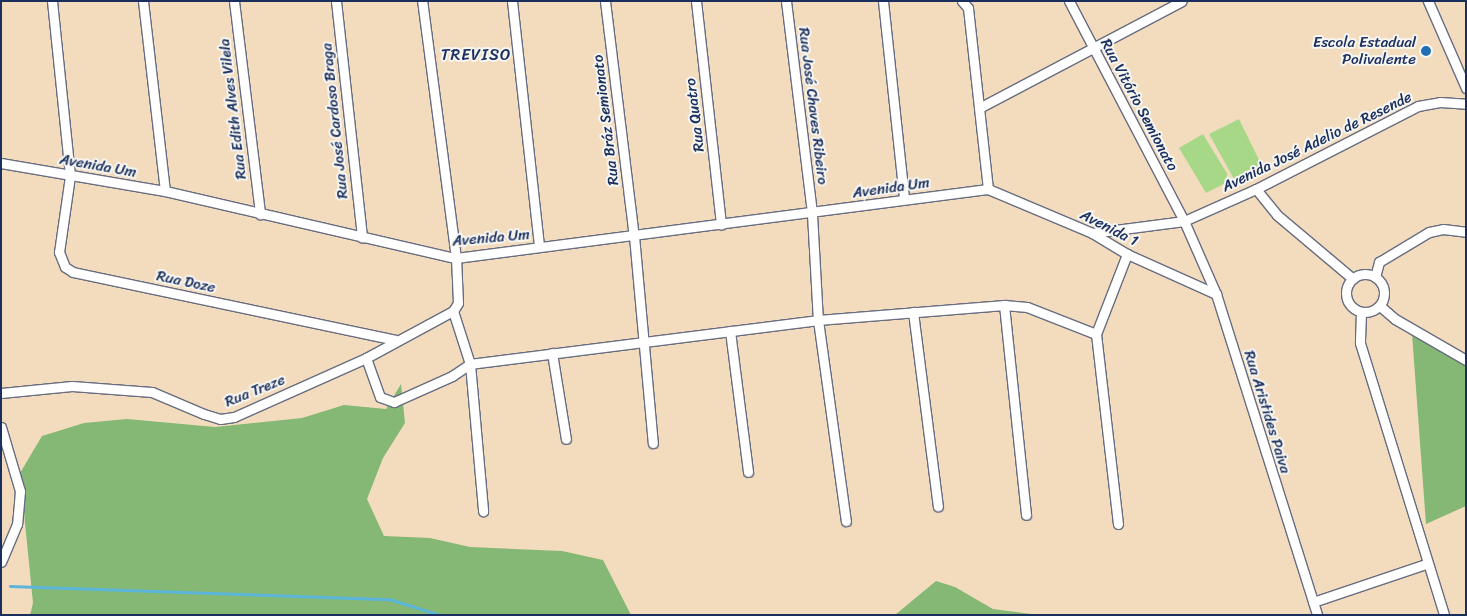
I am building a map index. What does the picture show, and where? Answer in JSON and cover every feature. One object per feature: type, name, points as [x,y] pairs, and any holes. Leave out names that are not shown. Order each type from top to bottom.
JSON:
[{"type":"street","name":"Rua Doze","points":[[52,1],[70,176],[59,252],[60,262],[73,272],[395,340]]},
{"type":"street","points":[[143,1],[165,191]]},
{"type":"street","name":"Rua Edith Alves Vilela","points":[[234,1],[260,214]]},
{"type":"street","name":"Rua José Cardoso Braga","points":[[336,1],[362,238]]},
{"type":"street","points":[[422,1],[456,258],[458,303],[453,311],[470,364],[483,511]]},
{"type":"street","points":[[512,1],[540,247]]},
{"type":"street","name":"Rua Bráz Semionato","points":[[605,1],[634,236],[653,443]]},
{"type":"street","name":"Rua Quatro","points":[[696,1],[722,225]]},
{"type":"street","name":"Rua José Chaves Ribeiro","points":[[786,1],[812,214],[818,320],[846,521]]},
{"type":"street","points":[[883,1],[904,198]]},
{"type":"street","points":[[962,1],[968,8],[988,189]]},
{"type":"street","name":"Rua Vitório Semionato","points":[[1069,1],[1184,221]]},
{"type":"street","points":[[979,108],[1182,1]]},
{"type":"street","points":[[1428,1],[1466,88]]},
{"type":"street","name":"Avenida José Adelio de Resende","points":[[1092,233],[1184,221],[1256,189],[1418,106],[1440,102],[1466,104]]},
{"type":"street","name":"Avenida Um","points":[[1,163],[165,191],[362,238],[456,258],[812,214],[904,198],[988,189]]},
{"type":"street","name":"Avenida 1","points":[[988,189],[1092,233],[1128,254],[1216,294]]},
{"type":"street","points":[[1256,189],[1277,215],[1353,279]]},
{"type":"street","name":"Rua Aristides Paiva","points":[[1184,221],[1216,294],[1317,615]]},
{"type":"street","points":[[1374,277],[1379,262],[1429,232],[1443,229],[1466,232]]},
{"type":"street","points":[[1118,524],[1096,334],[1128,254]]},
{"type":"street","points":[[1363,274],[1374,277],[1384,290],[1380,306],[1371,312],[1360,312],[1351,307],[1346,298],[1346,287],[1353,279],[1363,274]]},
{"type":"street","points":[[366,358],[380,397],[394,402],[452,376],[470,364],[818,320],[1004,305],[1027,307],[1096,334]]},
{"type":"street","points":[[1004,305],[1026,514]]},
{"type":"street","points":[[1380,306],[1395,319],[1466,360]]},
{"type":"street","name":"Rua Treze","points":[[1,393],[72,386],[152,392],[220,419],[234,417],[366,358],[395,340],[446,317],[453,311]]},
{"type":"street","points":[[913,312],[938,506]]},
{"type":"street","points":[[1360,312],[1360,343],[1426,564],[1444,615]]},
{"type":"street","points":[[730,331],[748,472]]},
{"type":"street","points":[[552,353],[566,439]]},
{"type":"street","points":[[1,427],[20,491],[17,524],[1,562]]},
{"type":"street","points":[[1313,602],[1426,564]]},
{"type":"green space","points":[[1239,119],[1262,166],[1234,179],[1209,134]]},
{"type":"green space","points":[[1203,134],[1231,180],[1206,193],[1179,148]]},
{"type":"green space","points":[[1412,334],[1466,366],[1466,506],[1426,524]]},
{"type":"green space","points":[[401,384],[405,423],[383,458],[367,499],[384,536],[430,538],[470,547],[562,551],[603,560],[631,615],[30,615],[33,603],[20,473],[42,436],[84,423],[127,419],[215,427],[302,418],[344,405],[386,409]]},
{"type":"green space","points":[[936,581],[955,587],[993,609],[1039,615],[895,615]]},
{"type":"waterway","points":[[10,586],[389,599],[440,615]]},
{"type":"place","name":"Escola Estadual Polivalente","points":[[1426,51]]},
{"type":"district","name":"TREVISO","points":[[476,55]]}]
